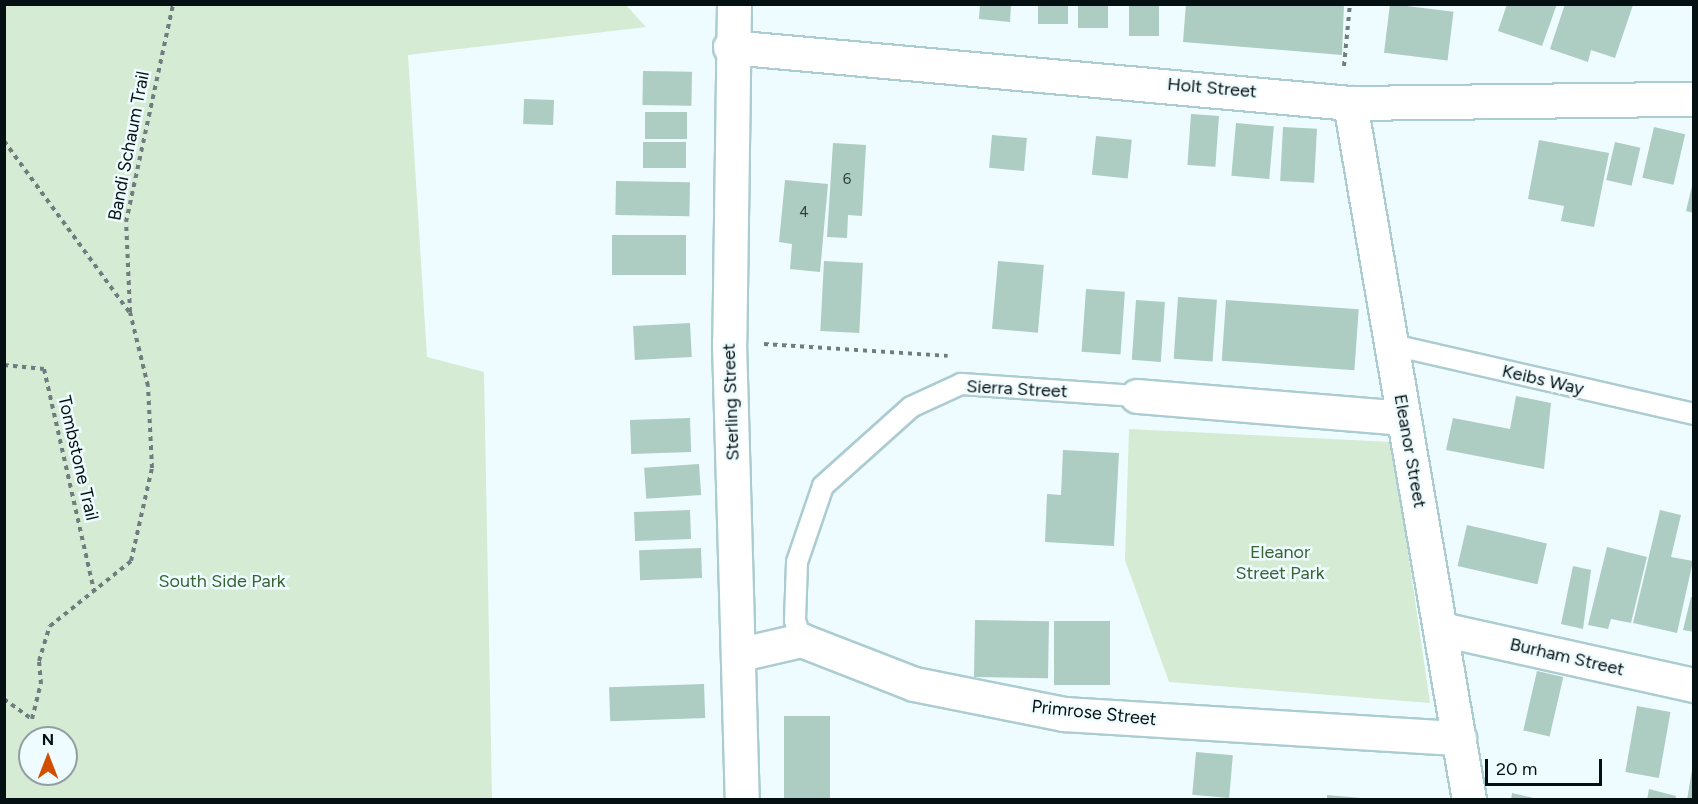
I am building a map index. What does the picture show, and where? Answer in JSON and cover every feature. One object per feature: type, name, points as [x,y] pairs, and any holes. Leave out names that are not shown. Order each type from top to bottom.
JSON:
[{"type":"street","name":"Sterling Street","points":[[734,4],[730,47],[729,342],[741,654],[742,800]]},
{"type":"street","name":"Holt Street","points":[[730,47],[1346,90],[1694,99]]},
{"type":"street","name":"Eleanor Street","points":[[1346,90],[1393,345],[1403,418],[1469,800]]},
{"type":"street","name":"Sierra Street","points":[[1137,396],[1403,418]]},
{"type":"street","name":"Burham Street","points":[[1441,629],[1694,685]]},
{"type":"street","points":[[741,654],[801,640]]},
{"type":"street","name":"Primrose Street","points":[[801,640],[914,684],[1064,714],[1459,738]]},
{"type":"lane","name":"Keibs Way","points":[[1393,345],[1694,414]]},
{"type":"lane","name":"Sierra Street","points":[[801,640],[795,620],[797,562],[823,486],[911,407],[961,384],[1137,396]]},
{"type":"path","name":"Bandi Schaum Trail","points":[[4,699],[32,719],[40,684],[39,661],[50,626],[131,561],[152,468],[148,386],[130,312],[126,222],[173,4]]},
{"type":"path","points":[[1346,90],[1350,4]]},
{"type":"path","points":[[4,141],[130,312]]},
{"type":"path","name":"Sierra Street","points":[[754,343],[962,357]]},
{"type":"path","name":"Tombstone Trail","points":[[4,366],[44,369],[94,591]]},
{"type":"green space","name":"South Side Park","points":[[5,4],[625,4],[646,27],[408,55],[427,357],[484,372],[492,799],[5,799]]},
{"type":"green space","name":"Eleanor Street Park","points":[[1129,429],[1392,442],[1430,703],[1169,682],[1125,560]]},
{"type":"building","points":[[980,4],[1011,4],[1010,22],[979,19]]},
{"type":"building","points":[[1038,4],[1068,4],[1068,24],[1038,24]]},
{"type":"building","points":[[1078,4],[1108,4],[1108,28],[1078,28]]},
{"type":"building","points":[[1129,4],[1159,4],[1159,36],[1129,36]]},
{"type":"building","points":[[1186,4],[1344,4],[1342,55],[1183,42]]},
{"type":"building","points":[[1390,4],[1454,12],[1448,60],[1384,53]]},
{"type":"building","points":[[1507,4],[1557,4],[1542,46],[1498,31]]},
{"type":"building","points":[[1565,4],[1633,5],[1615,58],[1591,50],[1588,62],[1550,49]]},
{"type":"building","points":[[643,71],[692,72],[691,106],[642,105]]},
{"type":"building","points":[[524,99],[554,100],[553,125],[523,124]]},
{"type":"building","points":[[645,112],[687,112],[687,139],[645,139]]},
{"type":"building","points":[[1191,114],[1219,116],[1215,167],[1187,165]]},
{"type":"building","points":[[1236,123],[1274,126],[1269,179],[1231,176]]},
{"type":"building","points":[[1283,127],[1317,129],[1314,183],[1280,181]]},
{"type":"building","points":[[1654,127],[1685,134],[1673,185],[1642,178]]},
{"type":"building","points":[[992,135],[1027,138],[1024,171],[989,168]]},
{"type":"building","points":[[1096,136],[1132,140],[1128,179],[1092,175]]},
{"type":"building","points":[[1539,140],[1609,153],[1594,227],[1561,221],[1564,206],[1528,199]]},
{"type":"building","points":[[643,142],[686,142],[686,168],[643,168]]},
{"type":"building","points":[[1615,142],[1640,148],[1632,186],[1606,180]]},
{"type":"building","points":[[833,143],[866,145],[862,216],[848,215],[847,238],[827,237]]},
{"type":"building","points":[[785,180],[828,184],[820,272],[790,269],[792,244],[779,242]]},
{"type":"building","points":[[616,181],[690,182],[689,216],[615,215]]},
{"type":"building","points":[[1694,182],[1694,213],[1686,211]]},
{"type":"building","points":[[612,235],[686,235],[686,275],[612,275]]},
{"type":"building","points":[[824,261],[863,263],[859,333],[820,331]]},
{"type":"building","points":[[998,261],[1044,265],[1038,333],[992,329]]},
{"type":"building","points":[[1086,289],[1125,292],[1121,355],[1082,352]]},
{"type":"building","points":[[1178,297],[1217,300],[1213,362],[1174,359]]},
{"type":"building","points":[[1136,300],[1165,302],[1161,362],[1132,360]]},
{"type":"building","points":[[1226,300],[1359,309],[1354,370],[1222,361]]},
{"type":"building","points":[[690,323],[692,357],[635,360],[633,326]]},
{"type":"building","points":[[1516,396],[1551,403],[1544,469],[1446,450],[1453,418],[1510,429]]},
{"type":"building","points":[[690,418],[691,452],[631,454],[630,420]]},
{"type":"building","points":[[1063,450],[1119,453],[1114,546],[1045,542],[1047,494],[1061,495]]},
{"type":"building","points":[[699,464],[701,495],[646,499],[644,468]]},
{"type":"building","points":[[690,510],[691,539],[635,541],[634,512]]},
{"type":"building","points":[[1660,510],[1681,515],[1671,557],[1693,561],[1677,633],[1633,623]]},
{"type":"building","points":[[1467,525],[1547,543],[1537,584],[1458,566]]},
{"type":"building","points":[[1607,547],[1647,557],[1631,623],[1611,619],[1608,629],[1588,625]]},
{"type":"building","points":[[701,548],[702,578],[640,580],[639,550]]},
{"type":"building","points":[[1573,566],[1591,570],[1583,629],[1561,624]]},
{"type":"building","points":[[1691,597],[1694,598],[1694,632],[1683,630]]},
{"type":"building","points":[[975,620],[1049,621],[1048,678],[974,677]]},
{"type":"building","points":[[1054,621],[1110,621],[1110,685],[1054,685]]},
{"type":"building","points":[[1537,671],[1563,677],[1550,737],[1523,730]]},
{"type":"building","points":[[704,684],[705,718],[610,721],[609,687]]},
{"type":"building","points":[[1637,706],[1670,712],[1659,778],[1625,772]]},
{"type":"building","points":[[784,716],[830,716],[830,798],[784,798]]},
{"type":"building","points":[[1196,752],[1233,755],[1229,798],[1192,795]]},
{"type":"building","points":[[1692,770],[1694,800],[1687,800]]},
{"type":"building","points":[[1649,789],[1676,796],[1675,800],[1647,800]]},
{"type":"building","points":[[1512,793],[1538,799],[1538,800],[1511,800]]},
{"type":"building","points":[[1327,795],[1361,798],[1361,800],[1327,800]]}]
